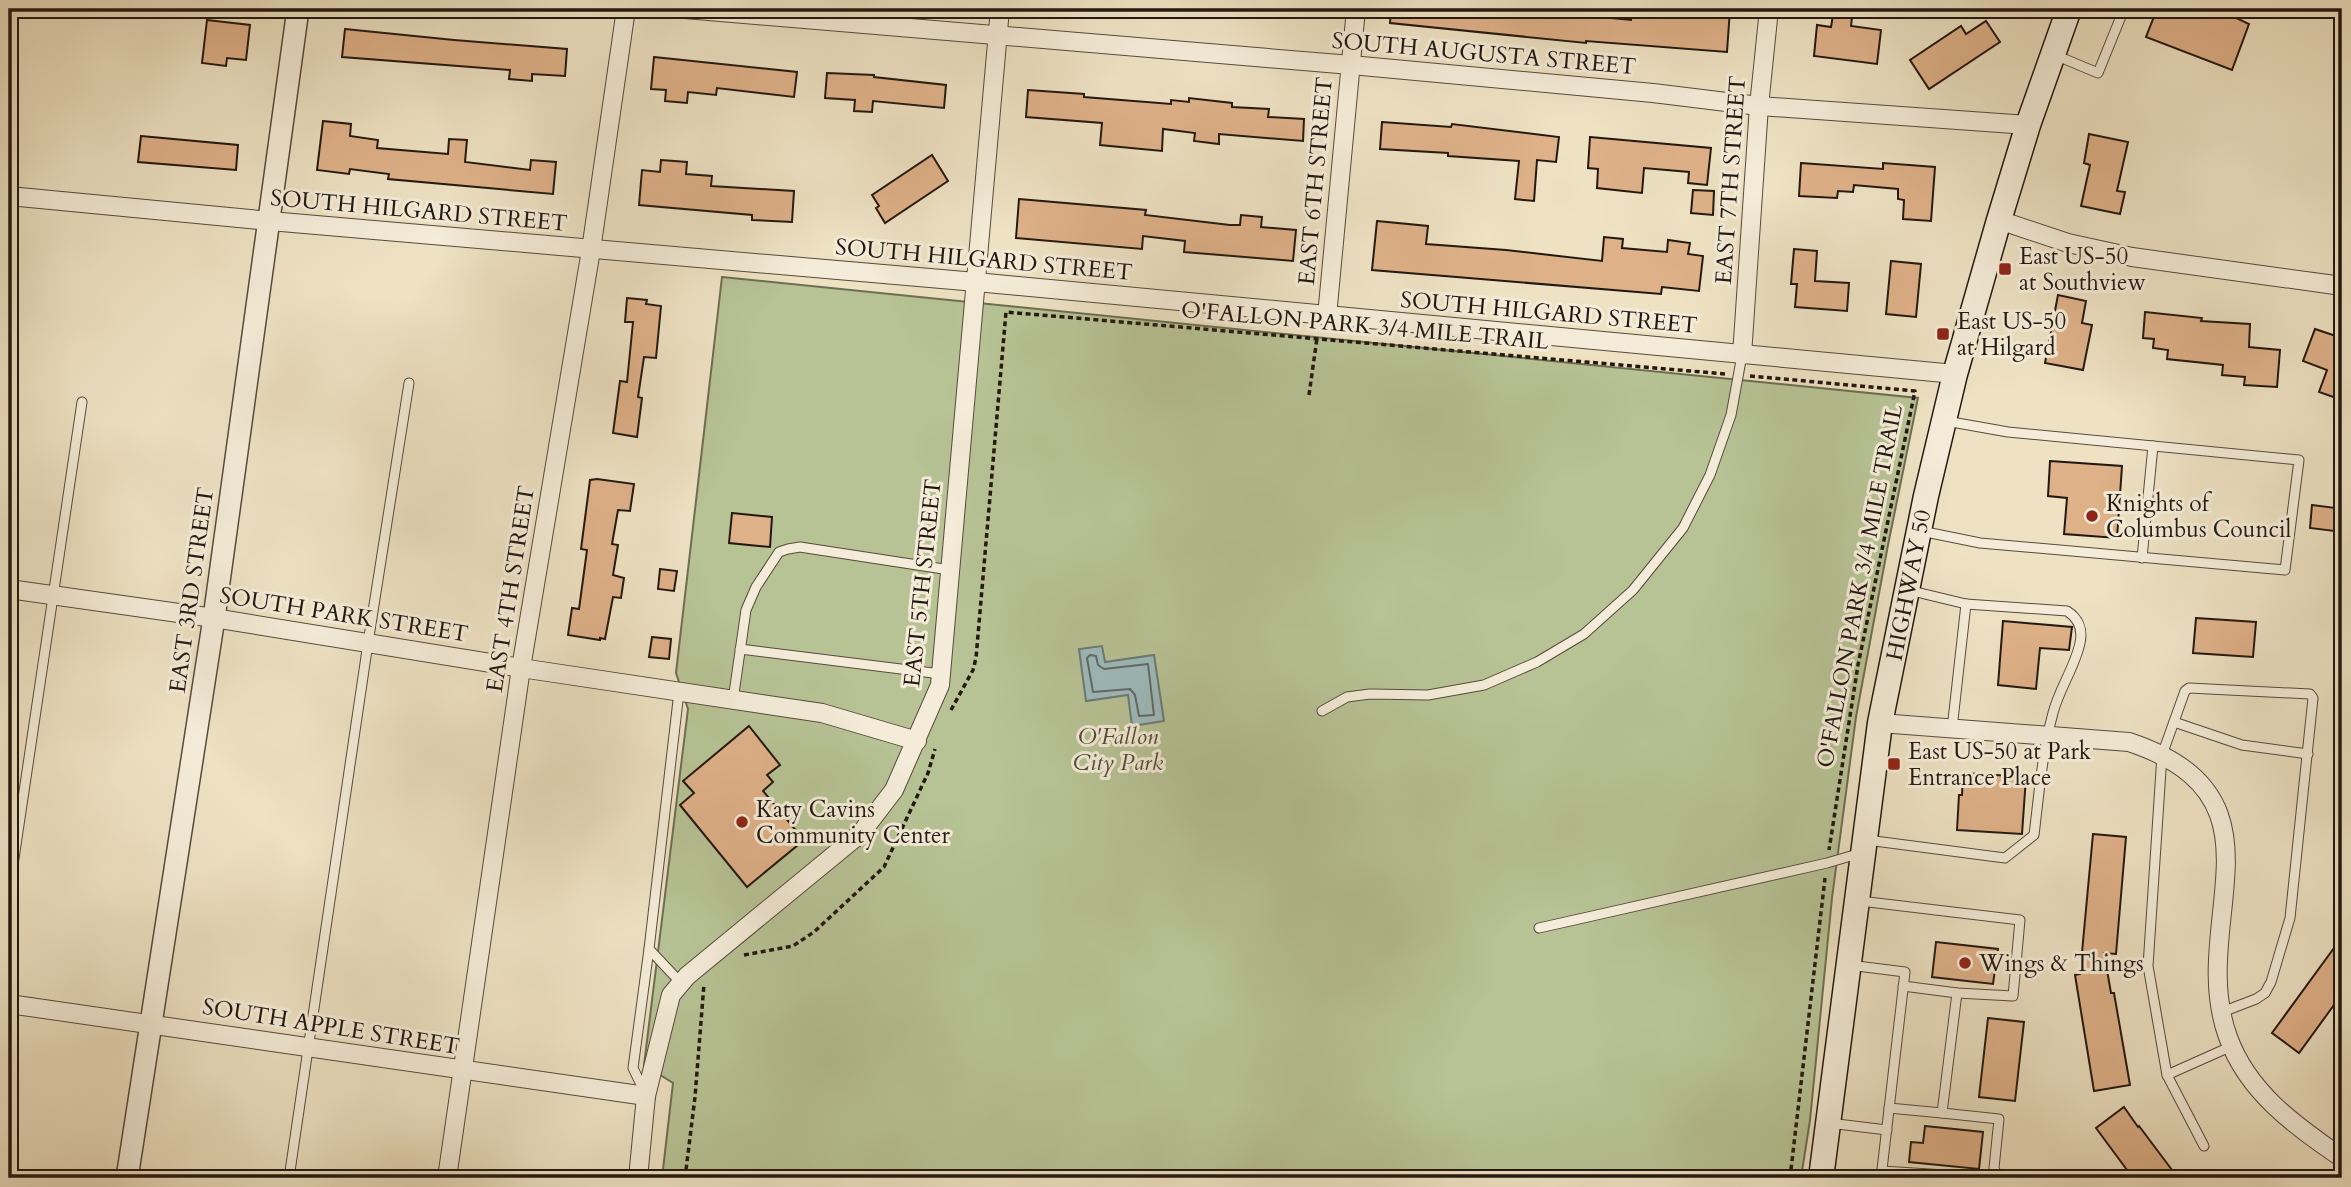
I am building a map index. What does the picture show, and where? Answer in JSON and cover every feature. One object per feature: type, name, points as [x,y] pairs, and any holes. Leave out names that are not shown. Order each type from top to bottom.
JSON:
[{"type":"main road","name":"HIGHWAY 50","points":[[1821,1178],[1880,723],[1919,530],[1955,374],[2028,125],[2069,9]]},
{"type":"street","name":"EAST 3RD STREET","points":[[127,1178],[214,618],[298,9]]},
{"type":"street","name":"EAST 4TH STREET","points":[[447,1178],[521,668],[591,250],[626,9]]},
{"type":"street","name":"SOUTH AUGUSTA STREET","points":[[685,9],[1351,65],[1759,106],[2028,125]]},
{"type":"street","name":"EAST 5TH STREET","points":[[639,1178],[646,1096],[671,995],[687,975],[861,833],[894,790],[940,685],[1000,9]]},
{"type":"street","name":"EAST 6TH STREET","points":[[1327,316],[1356,9]]},
{"type":"street","name":"EAST 7TH STREET","points":[[1742,355],[1759,106],[1769,9]]},
{"type":"street","name":"SOUTH HILGARD STREET","points":[[9,196],[591,250],[976,282],[1955,374]]},
{"type":"street","points":[[2000,220],[2067,243],[2132,257],[2342,286]]},
{"type":"street","name":"SOUTH PARK STREET","points":[[9,589],[214,618],[821,713],[917,741]]},
{"type":"street","points":[[1880,723],[2129,743],[2162,755],[2192,776],[2204,790],[2222,822],[2226,865],[2217,971],[2220,1012],[2232,1046],[2256,1087],[2275,1109],[2342,1158]]},
{"type":"street","name":"SOUTH APPLE STREET","points":[[9,1004],[646,1096]]},
{"type":"lane","points":[[2053,54],[2098,73],[2124,9]]},
{"type":"lane","points":[[1322,711],[1347,697],[1370,694],[1428,695],[1484,685],[1536,662],[1584,634],[1633,590],[1683,528],[1710,475],[1731,415],[1742,355]]},
{"type":"lane","points":[[289,1178],[409,383]]},
{"type":"lane","points":[[9,892],[82,402]]},
{"type":"lane","points":[[1919,530],[1980,543],[2285,570],[2299,460],[2008,432],[1944,420]]},
{"type":"lane","points":[[2142,558],[2152,446]]},
{"type":"lane","points":[[733,700],[746,610],[756,587],[779,552],[800,547],[950,570]]},
{"type":"lane","points":[[1539,928],[1827,863],[1864,846],[2005,858],[2034,835],[2047,736],[2080,642],[2080,627],[2075,616],[2067,611],[2045,608],[1966,604],[1907,589]]},
{"type":"lane","points":[[1952,729],[1966,604]]},
{"type":"lane","points":[[740,649],[941,674]]},
{"type":"lane","points":[[2204,1146],[2167,1075],[2148,966],[2162,755],[2185,691],[2189,688],[2310,694],[2313,698],[2308,754],[2290,918],[2271,982],[2265,993],[2220,1012]]},
{"type":"lane","points":[[646,1096],[634,1068],[679,691]]},
{"type":"lane","points":[[2174,722],[2242,745],[2308,754]]},
{"type":"lane","points":[[1857,901],[2020,920],[2013,996],[1903,986]]},
{"type":"lane","points":[[649,949],[681,983]]},
{"type":"lane","points":[[1848,965],[1905,972],[1889,1108],[1882,1175],[1996,1178],[1994,1168],[1999,1119],[1889,1108]]},
{"type":"lane","points":[[1942,1113],[1957,993]]},
{"type":"lane","points":[[2167,1075],[2232,1046]]},
{"type":"lane","points":[[1828,1123],[1887,1130]]},
{"type":"path","name":"O'FALLON PARK 3/4 MILE TRAIL","points":[[947,716],[973,670],[976,658],[1006,312],[1915,391],[1858,665],[1827,863],[1790,1178]]},
{"type":"path","points":[[1309,395],[1317,338]]},
{"type":"path","points":[[735,961],[746,954],[793,946],[814,932],[884,867],[929,773],[936,744]]},
{"type":"path","points":[[685,1178],[704,983]]},
{"type":"green space","name":"O'Fallon City Park","points":[[722,277],[1918,398],[1856,717],[1832,898],[1810,1120],[1801,1178],[662,1178],[673,1083],[644,1065],[688,709],[676,673]]},
{"type":"water","points":[[1102,646],[1105,662],[1154,655],[1164,721],[1132,726],[1128,695],[1086,701],[1079,649]]},
{"type":"building","points":[[1391,9],[1517,9],[1631,20],[1631,9],[1656,9],[1655,14],[1710,18],[1710,9],[1730,9],[1727,52],[1586,43],[1390,23]]},
{"type":"building","points":[[2157,9],[2236,9],[2234,17],[2249,24],[2232,70],[2146,37]]},
{"type":"building","points":[[1833,15],[1852,17],[1851,26],[1881,30],[1877,64],[1814,56],[1817,25],[1831,27]]},
{"type":"building","points":[[207,20],[250,25],[246,60],[227,58],[226,66],[202,63]]},
{"type":"building","points":[[1986,21],[2000,42],[1929,89],[1910,60],[1961,26],[1966,34]]},
{"type":"building","points":[[345,29],[567,49],[565,76],[532,74],[532,81],[509,79],[510,70],[342,57]]},
{"type":"building","points":[[654,57],[797,72],[794,97],[717,88],[716,95],[688,92],[687,103],[665,101],[666,90],[651,89]]},
{"type":"building","points":[[827,73],[874,75],[946,85],[944,108],[873,101],[872,112],[854,111],[855,100],[825,98]]},
{"type":"building","points":[[1028,90],[1171,104],[1171,100],[1189,102],[1189,98],[1232,103],[1232,107],[1269,109],[1268,117],[1304,119],[1303,141],[1219,134],[1219,144],[1194,141],[1195,133],[1163,129],[1162,151],[1100,145],[1102,123],[1026,117]]},
{"type":"building","points":[[323,121],[351,124],[350,136],[378,140],[377,148],[448,154],[449,139],[467,140],[465,162],[530,170],[531,160],[556,162],[553,194],[388,179],[389,174],[350,169],[349,174],[317,170]]},
{"type":"building","points":[[1382,122],[1451,127],[1452,124],[1559,137],[1556,162],[1537,160],[1534,201],[1515,199],[1519,161],[1380,149]]},
{"type":"building","points":[[2089,134],[2128,142],[2117,191],[2125,192],[2120,214],[2081,206],[2090,165],[2084,163]]},
{"type":"building","points":[[141,136],[238,145],[236,170],[138,162]]},
{"type":"building","points":[[1590,137],[1711,148],[1707,185],[1688,183],[1689,172],[1644,168],[1642,193],[1597,188],[1598,169],[1588,168]]},
{"type":"building","points":[[932,155],[948,181],[885,223],[872,195]]},
{"type":"building","points":[[661,160],[687,162],[686,174],[712,176],[711,186],[794,191],[792,222],[752,220],[752,215],[639,205],[642,170],[660,172]]},
{"type":"building","points":[[1801,163],[1883,169],[1883,163],[1935,167],[1931,221],[1903,219],[1904,200],[1898,199],[1898,189],[1854,185],[1853,192],[1838,191],[1837,198],[1799,196]]},
{"type":"building","points":[[1693,190],[1714,191],[1713,215],[1691,213]]},
{"type":"building","points":[[1019,199],[1146,210],[1145,215],[1230,225],[1240,225],[1241,215],[1262,217],[1261,227],[1296,230],[1293,261],[1184,252],[1185,241],[1143,236],[1142,249],[1016,238]]},
{"type":"building","points":[[1377,221],[1428,226],[1426,244],[1602,261],[1604,237],[1623,239],[1622,248],[1667,252],[1668,240],[1690,243],[1688,254],[1703,256],[1699,291],[1662,287],[1661,294],[1372,270]]},
{"type":"building","points":[[1794,249],[1817,251],[1815,281],[1849,283],[1847,311],[1795,307],[1797,284],[1791,284]]},
{"type":"building","points":[[1891,261],[1921,264],[1916,317],[1886,314]]},
{"type":"building","points":[[2058,295],[2086,301],[2082,323],[2092,325],[2083,370],[2045,363]]},
{"type":"building","points":[[627,298],[647,300],[646,304],[661,306],[656,358],[644,357],[638,397],[642,398],[637,437],[613,433],[620,381],[627,382],[633,322],[625,322]]},
{"type":"building","points":[[2145,312],[2202,318],[2201,321],[2250,324],[2249,347],[2280,350],[2277,387],[2244,385],[2245,377],[2222,375],[2223,365],[2167,359],[2168,350],[2153,348],[2154,339],[2143,338]]},
{"type":"building","points":[[2315,329],[2339,337],[2342,334],[2342,400],[2319,392],[2327,370],[2303,361]]},
{"type":"building","name":"Knights of Columbus Council","points":[[2050,461],[2122,466],[2117,538],[2064,534],[2067,498],[2048,496]]},
{"type":"building","points":[[590,480],[634,484],[630,511],[618,510],[612,544],[618,545],[613,575],[624,578],[621,598],[613,597],[605,639],[600,640],[568,635],[572,608],[579,609],[587,550],[581,549]]},
{"type":"building","points":[[2312,505],[2336,508],[2334,531],[2310,528]]},
{"type":"building","points":[[732,513],[772,517],[770,547],[729,543]]},
{"type":"building","points":[[660,569],[677,571],[674,591],[658,589]]},
{"type":"building","points":[[2196,618],[2256,622],[2253,657],[2193,653]]},
{"type":"building","points":[[2003,621],[2072,627],[2069,650],[2040,648],[2036,689],[1998,685]]},
{"type":"building","points":[[652,637],[671,639],[669,659],[649,657]]},
{"type":"building","name":"Katy Cavins Community Center","points":[[749,726],[780,765],[767,775],[773,782],[763,791],[804,840],[747,887],[680,805],[694,793],[683,781]]},
{"type":"building","points":[[1963,773],[2026,777],[2022,834],[1957,830]]},
{"type":"building","points":[[2093,834],[2126,837],[2116,954],[2104,953],[2130,1085],[2094,1091],[2075,975],[2080,974]]},
{"type":"building","points":[[2342,937],[2342,994],[2299,1053],[2272,1033]]},
{"type":"building","name":"Wings & Things","points":[[1936,942],[1998,949],[1993,984],[1932,977]]},
{"type":"building","points":[[1988,1018],[2024,1022],[2015,1101],[1979,1097]]},
{"type":"building","points":[[2124,1107],[2178,1178],[2133,1178],[2096,1128]]},
{"type":"building","points":[[1925,1126],[1983,1132],[1979,1169],[1909,1162],[1911,1142],[1923,1143]]},
{"type":"place","name":"East US-50 at Southview","points":[[2005,269]]},
{"type":"place","name":"East US-50 at Hilgard","points":[[1943,334]]},
{"type":"place","name":"Knights of Columbus Council","points":[[2092,516]]},
{"type":"place","name":"East US-50 at Park Entrance Place","points":[[1894,764]]},
{"type":"place","name":"Katy Cavins Community Center","points":[[742,822]]},
{"type":"place","name":"Wings & Things","points":[[1965,963]]}]
